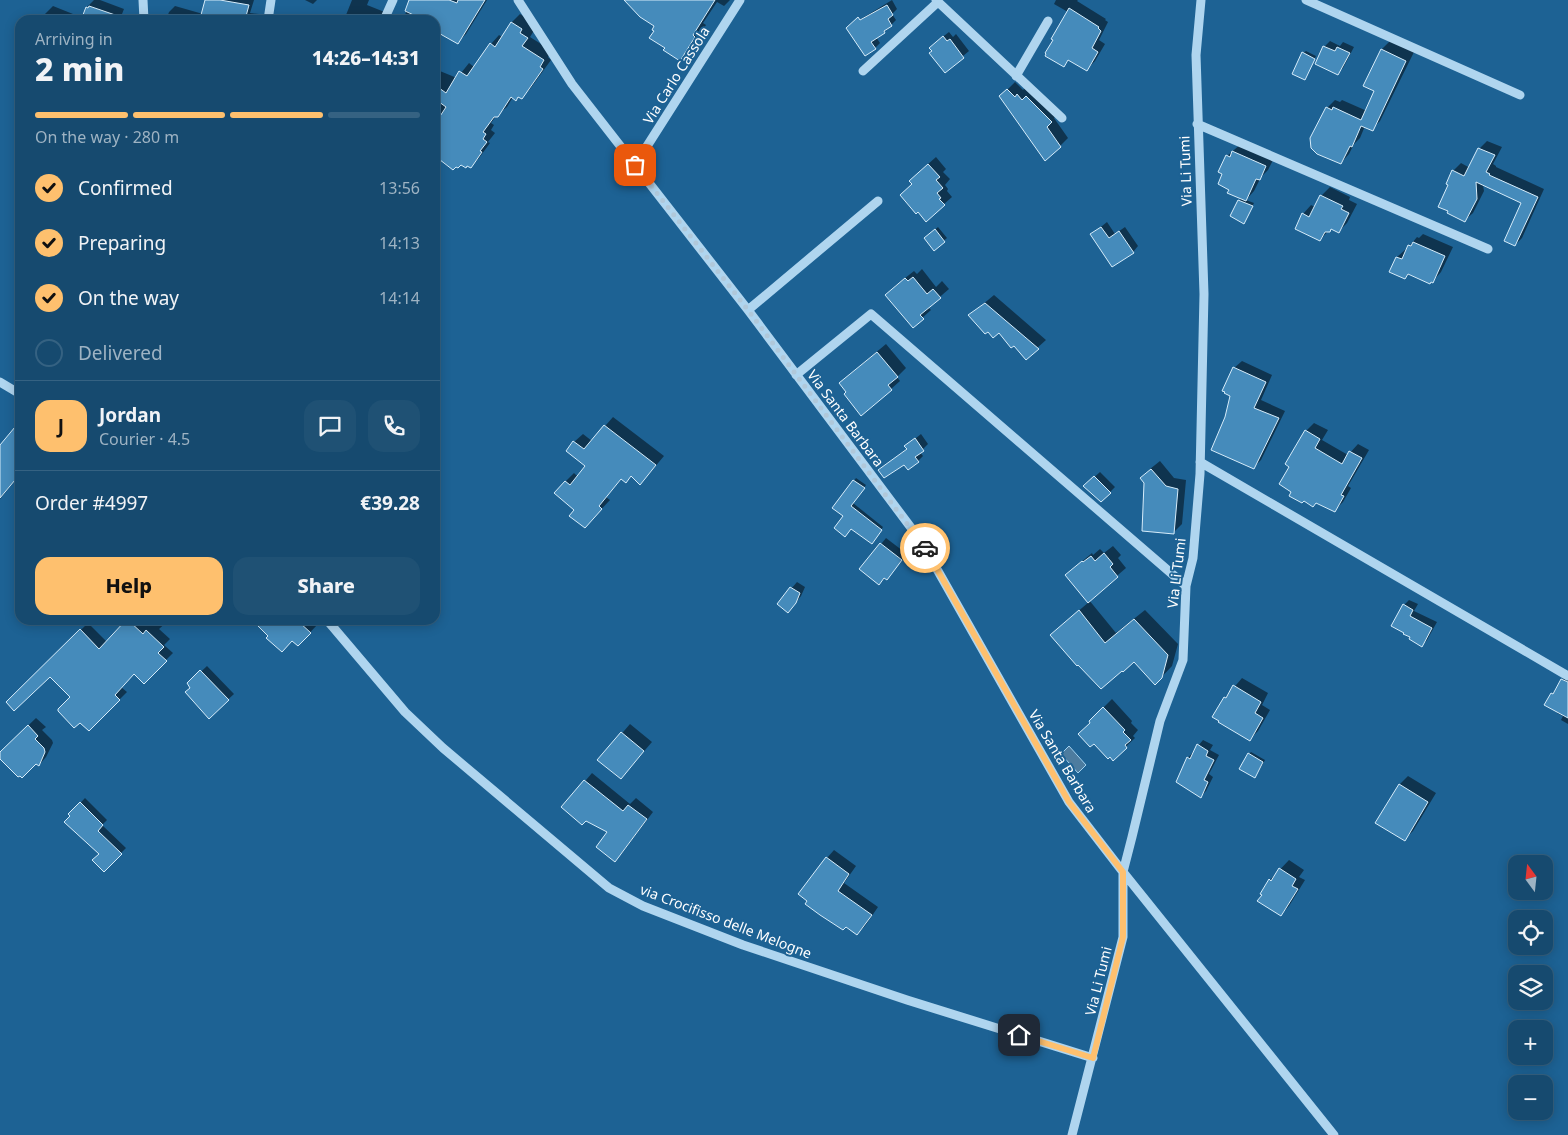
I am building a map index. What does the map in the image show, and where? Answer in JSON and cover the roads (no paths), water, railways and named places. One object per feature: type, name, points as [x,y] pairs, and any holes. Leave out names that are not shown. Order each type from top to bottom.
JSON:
[{"type":"street","points":[[142,0],[144,15]]},
{"type":"street","points":[[269,15],[271,0]]},
{"type":"street","points":[[386,15],[393,0]]},
{"type":"street","name":"Via Santa Barbara","points":[[518,0],[572,84],[748,310],[921,541],[1069,802],[1334,1135]]},
{"type":"street","name":"Via Carlo Cassola","points":[[635,165],[740,0]]},
{"type":"street","name":"Via Li Tumi","points":[[1072,1135],[1123,937],[1123,872],[1160,721],[1183,660],[1186,586],[1193,558],[1200,462],[1204,294],[1196,56],[1202,0]]},
{"type":"street","points":[[1306,0],[1520,96]]},
{"type":"street","points":[[863,71],[937,1],[1062,118]]},
{"type":"street","points":[[1016,76],[1048,21]]},
{"type":"street","points":[[1197,124],[1488,249]]},
{"type":"street","points":[[748,310],[878,201]]},
{"type":"street","points":[[796,375],[872,314],[1186,586]]},
{"type":"street","points":[[0,382],[15,391]]},
{"type":"street","points":[[1200,462],[1568,676]]},
{"type":"street","name":"via Crocifisso delle Melogne","points":[[331,625],[406,712],[443,748],[609,888],[643,906],[743,945],[917,1003],[1093,1058]]},
{"type":"water","points":[[1069,746],[1086,765],[1078,773],[1061,754]]}]
